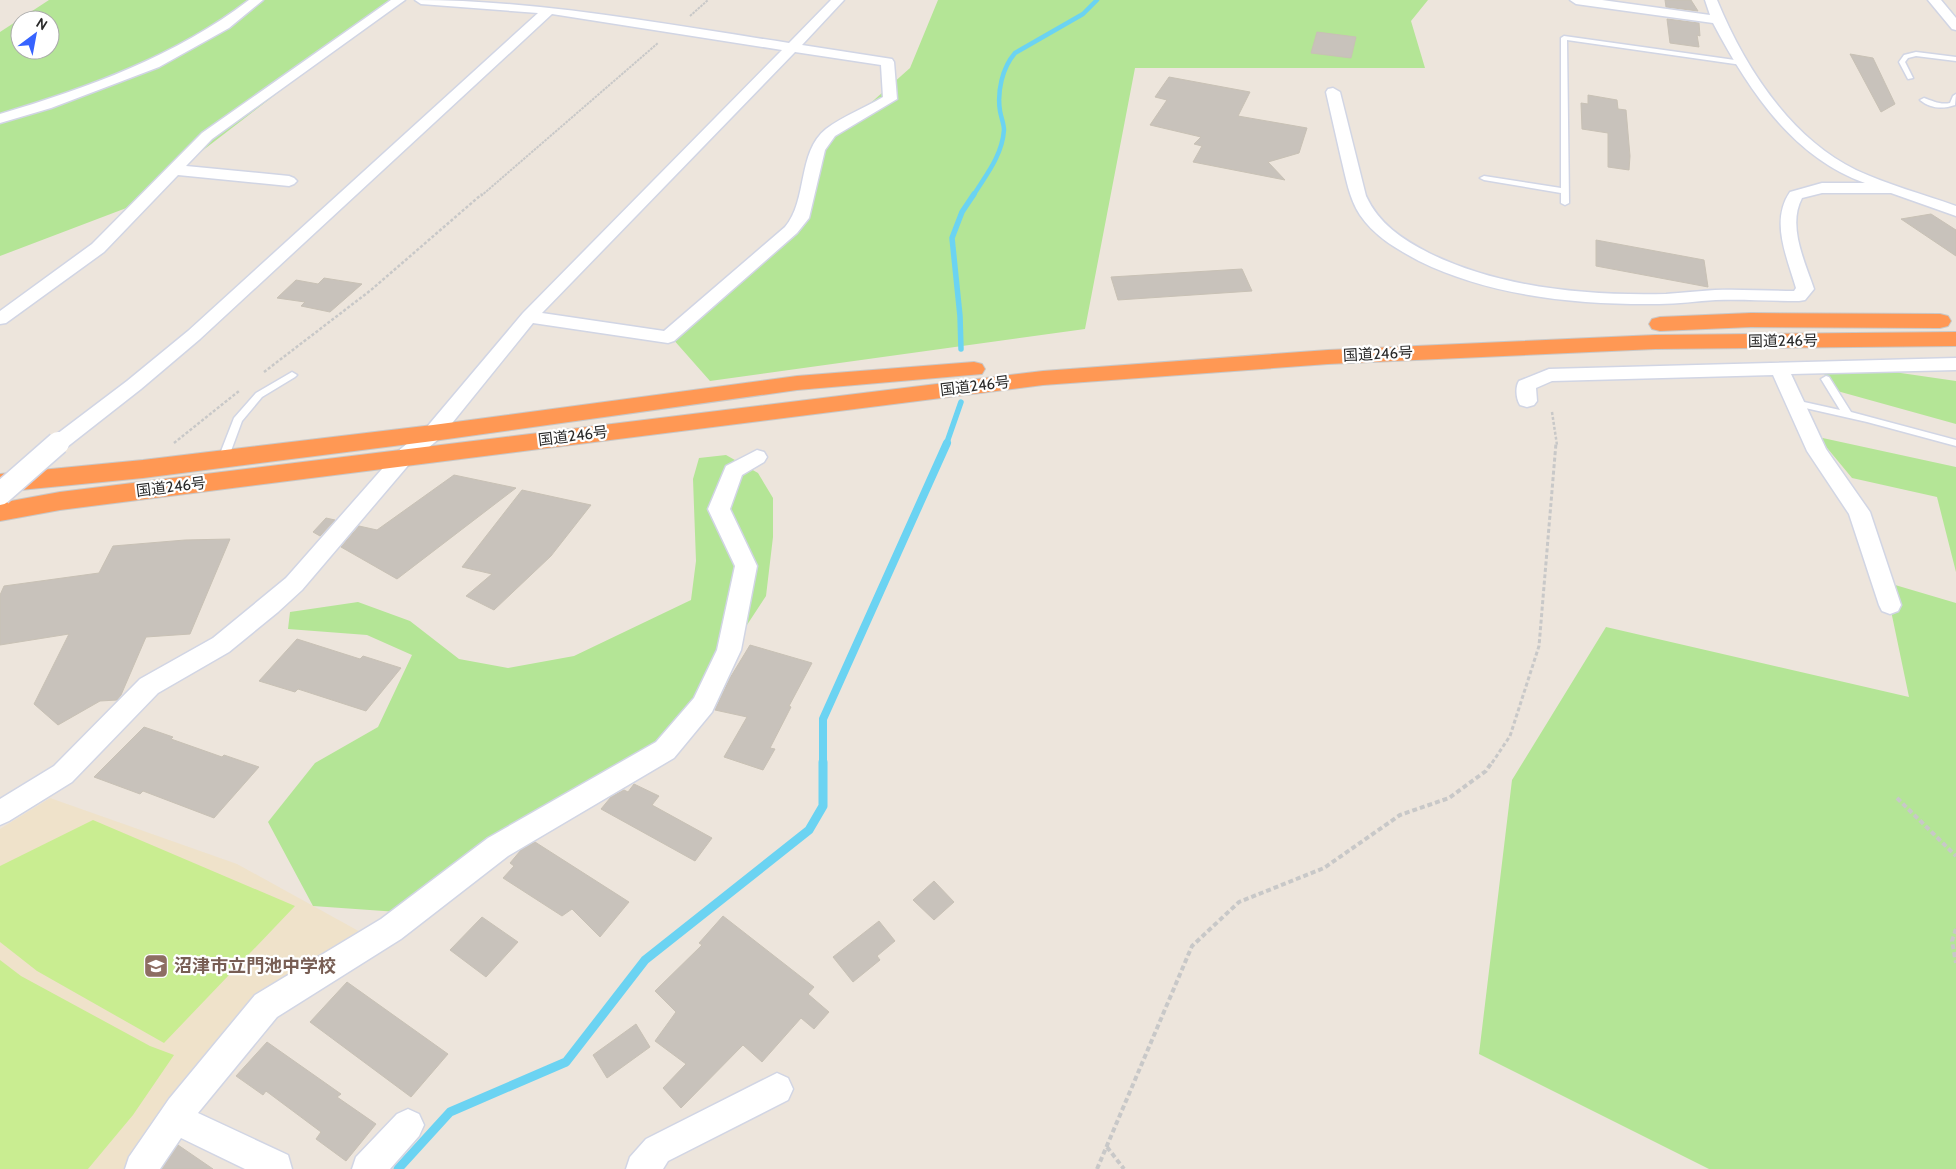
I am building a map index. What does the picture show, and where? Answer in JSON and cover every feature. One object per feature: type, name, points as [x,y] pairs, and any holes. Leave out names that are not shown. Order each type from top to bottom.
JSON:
[{"type":"highway","name":"国道246号","points":[[0,484],[143,469],[433,433],[797,383],[1406,334],[1751,320],[1956,321]]},
{"type":"highway","name":"国道246号","points":[[0,512],[60,501],[1024,380],[1328,357],[1645,343],[1956,340]]},
{"type":"street","points":[[0,119],[46,105],[154,64],[225,25],[257,0]]},
{"type":"street","points":[[0,319],[98,248],[207,136],[399,0]]},
{"type":"street","points":[[421,0],[550,10],[887,62],[890,99],[830,133],[818,150],[801,218],[791,230],[668,337],[529,316]]},
{"type":"street","points":[[0,814],[63,774],[149,686],[222,645],[294,584],[404,457],[433,433],[529,316],[838,0]]},
{"type":"street","points":[[1576,0],[1718,20]]},
{"type":"street","points":[[1711,0],[1718,20],[1742,63],[1793,129],[1811,148],[1837,166],[1852,173],[1956,211]]},
{"type":"street","points":[[1934,0],[1956,26]]},
{"type":"street","points":[[0,494],[60,442],[134,385],[194,335],[550,10]]},
{"type":"street","points":[[1333,92],[1358,196],[1363,210],[1378,228],[1422,257],[1448,267],[1500,283],[1547,292],[1659,299],[1715,295],[1799,296],[1805,290],[1787,222],[1788,210],[1796,196],[1822,188],[1892,188]]},
{"type":"street","points":[[174,170],[289,181]]},
{"type":"street","points":[[1527,401],[1526,385],[1549,375],[1956,364]]},
{"type":"street","points":[[1779,368],[1817,451],[1859,512],[1890,605]]},
{"type":"street","points":[[141,1169],[176,1118],[266,1006],[391,929],[498,847],[665,750],[703,705],[729,650],[746,566],[719,509],[734,471],[757,457]]},
{"type":"street","points":[[642,1169],[657,1150],[777,1089]]},
{"type":"street","points":[[176,1118],[276,1167]]},
{"type":"street","points":[[368,1169],[408,1125]]},
{"type":"lane","points":[[1564,203],[1564,38],[1742,63]]},
{"type":"lane","points":[[1910,78],[1902,62],[1906,56],[1916,54],[1956,59]]},
{"type":"lane","points":[[1924,100],[1934,105],[1946,106],[1953,104],[1956,96]]},
{"type":"lane","points":[[1484,178],[1564,191]]},
{"type":"lane","points":[[223,459],[237,420],[259,394],[292,375]]},
{"type":"lane","points":[[1826,379],[1848,415]]},
{"type":"lane","points":[[1795,403],[1956,444]]},
{"type":"path","points":[[262,373],[371,290],[708,0]]},
{"type":"path","points":[[143,469],[239,391]]},
{"type":"path","points":[[1097,1169],[1192,946],[1239,902],[1324,868],[1400,815],[1449,798],[1486,771],[1510,736],[1539,646],[1557,447],[1552,412]]},
{"type":"path","points":[[1897,798],[1956,856]]},
{"type":"path","points":[[1956,929],[1952,941],[1956,963]]},
{"type":"path","points":[[1106,1146],[1124,1169]]},
{"type":"shaded area","name":"沼津市立門池中学校","points":[[50,798],[237,864],[364,934],[260,997],[131,1169],[0,1169],[0,829]]},
{"type":"green space","points":[[49,0],[403,0],[340,45],[129,207],[0,256],[0,32],[10,25],[10,60],[60,60],[60,10],[34,10]]},
{"type":"green space","points":[[938,0],[1428,0],[1411,21],[1425,68],[1135,68],[1085,329],[710,381],[672,338],[794,227],[829,140],[910,68]]},
{"type":"green space","points":[[1873,369],[1956,381],[1956,424],[1830,389],[1824,373]]},
{"type":"green space","points":[[1818,437],[1956,467],[1956,572],[1937,497],[1852,478]]},
{"type":"green space","points":[[726,455],[758,473],[773,498],[773,537],[766,596],[665,750],[398,912],[313,906],[268,822],[315,763],[378,727],[412,655],[367,635],[288,629],[290,612],[358,602],[410,621],[459,659],[508,668],[574,656],[691,600],[696,561],[693,479],[699,458]]},
{"type":"green space","points":[[1885,582],[1956,603],[1956,1169],[1709,1169],[1479,1054],[1512,780],[1606,627],[1909,697]]},
{"type":"green space","points":[[93,820],[295,906],[164,1043],[37,971],[0,942],[0,866]]},
{"type":"green space","points":[[0,960],[21,976],[150,1046],[174,1055],[133,1115],[88,1169],[0,1169]]},
{"type":"building","points":[[1665,0],[1691,0],[1698,11],[1666,7]]},
{"type":"building","points":[[1667,19],[1699,23],[1700,36],[1697,35],[1699,47],[1670,43]]},
{"type":"building","points":[[1317,32],[1356,37],[1351,58],[1311,53]]},
{"type":"building","points":[[1850,54],[1873,58],[1895,104],[1881,112]]},
{"type":"building","points":[[1169,77],[1250,92],[1238,116],[1307,128],[1299,153],[1268,162],[1285,180],[1193,162],[1202,146],[1194,144],[1201,137],[1150,125],[1167,100],[1155,97]]},
{"type":"building","points":[[1588,95],[1617,100],[1618,109],[1626,110],[1630,156],[1629,170],[1608,167],[1608,133],[1582,129],[1581,103],[1588,104]]},
{"type":"building","points":[[1931,214],[1956,230],[1956,256],[1901,219]]},
{"type":"building","points":[[1596,240],[1704,260],[1708,287],[1596,266]]},
{"type":"building","points":[[1242,269],[1252,291],[1118,300],[1111,277]]},
{"type":"building","points":[[324,278],[362,284],[330,312],[301,306],[305,302],[277,298],[296,280],[318,284]]},
{"type":"building","points":[[454,475],[516,488],[397,579],[341,547],[359,526],[377,530]]},
{"type":"building","points":[[522,490],[591,505],[551,556],[494,610],[466,596],[492,574],[462,567]]},
{"type":"building","points":[[326,518],[335,520],[320,536],[313,532]]},
{"type":"building","points":[[230,539],[190,634],[146,637],[121,695],[117,700],[100,701],[58,725],[34,704],[69,634],[0,645],[0,595],[4,586],[99,573],[113,546],[185,540]]},
{"type":"building","points":[[297,639],[360,659],[363,656],[401,668],[366,711],[298,689],[295,692],[259,681]]},
{"type":"building","points":[[750,645],[812,663],[789,706],[791,707],[770,748],[775,749],[763,770],[724,757],[747,717],[715,710],[730,678]]},
{"type":"building","points":[[144,727],[173,737],[171,739],[222,757],[224,755],[259,767],[214,818],[143,791],[140,794],[94,777]]},
{"type":"building","points":[[634,784],[659,796],[652,805],[712,838],[695,861],[601,809],[611,797],[624,790],[628,792]]},
{"type":"building","points":[[535,842],[629,902],[600,937],[572,909],[562,916],[503,878],[514,866],[510,863],[521,850]]},
{"type":"building","points":[[934,881],[954,902],[934,920],[913,900]]},
{"type":"building","points":[[723,916],[814,987],[808,994],[829,1012],[814,1029],[801,1018],[762,1062],[743,1045],[681,1108],[663,1088],[686,1064],[655,1041],[676,1012],[655,991],[702,945],[699,943]]},
{"type":"building","points":[[482,917],[518,942],[486,977],[450,950]]},
{"type":"building","points":[[879,921],[895,941],[877,956],[880,960],[853,982],[833,957]]},
{"type":"building","points":[[347,982],[448,1054],[411,1097],[310,1022]]},
{"type":"building","points":[[636,1024],[650,1047],[607,1078],[593,1055]]},
{"type":"building","points":[[267,1042],[341,1094],[337,1097],[376,1124],[346,1161],[316,1139],[321,1132],[266,1091],[263,1095],[236,1076]]},
{"type":"building","points":[[178,1145],[213,1169],[162,1169]]},
{"type":"waterway","points":[[973,196],[993,165],[1003,139],[1004,125],[999,104],[1000,88],[1010,59],[1015,53],[1083,14],[1097,0]]},
{"type":"waterway","points":[[961,349],[960,316],[952,238],[962,212],[974,194]]},
{"type":"waterway","points":[[946,445],[961,402]]},
{"type":"waterway","points":[[398,1169],[450,1112],[566,1062],[645,960],[809,830],[823,806],[823,719],[947,443]]},
{"type":"place","name":"沼津市立門池中学校","points":[[156,966]]}]
